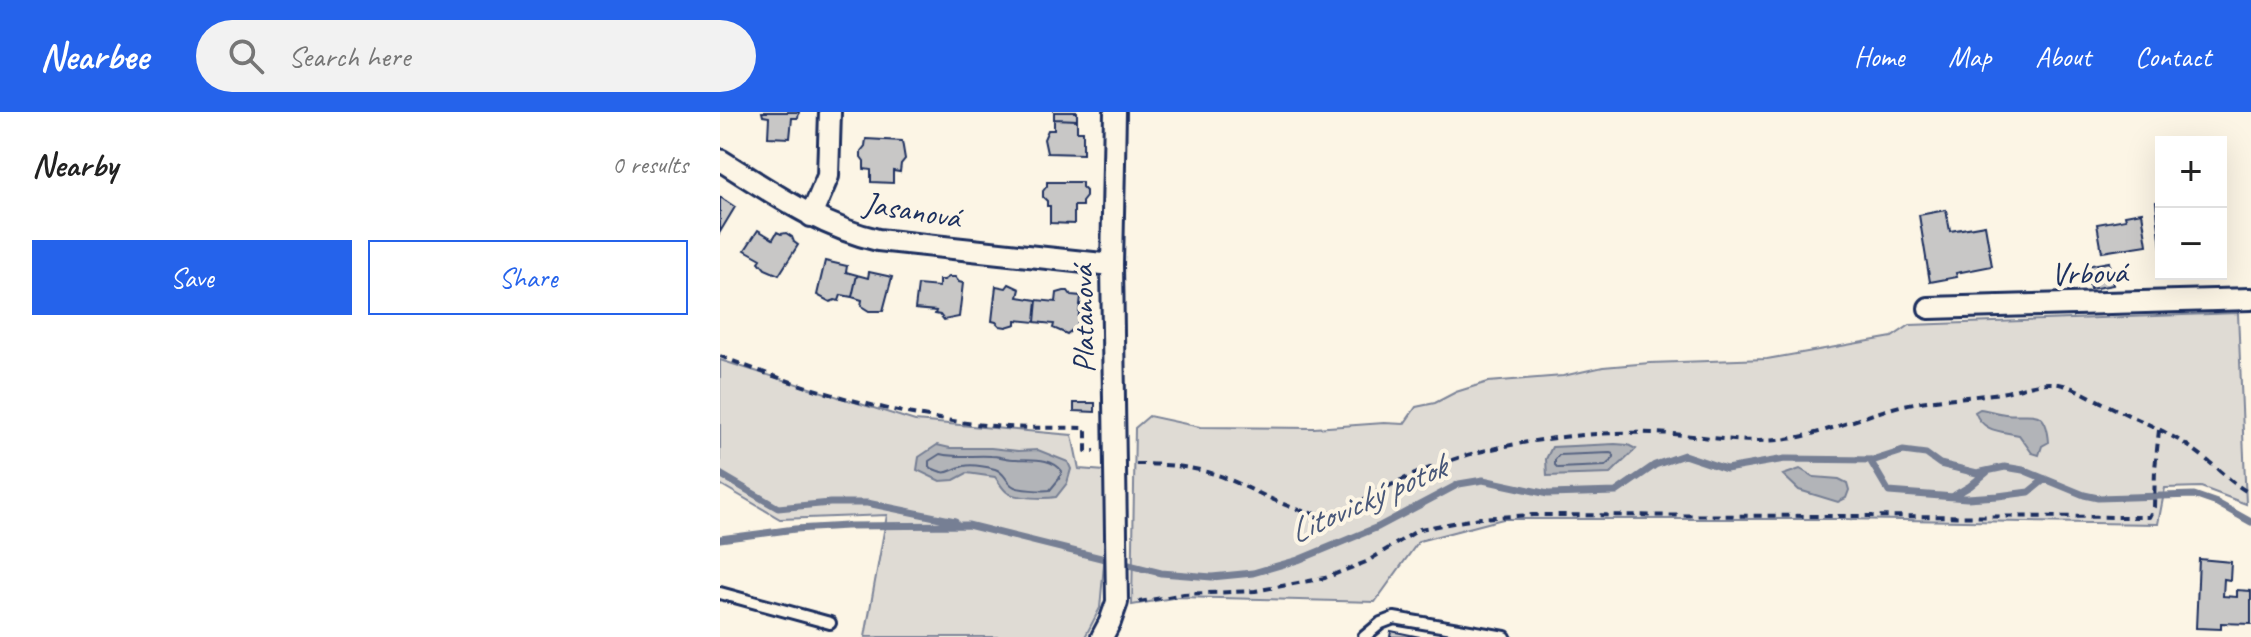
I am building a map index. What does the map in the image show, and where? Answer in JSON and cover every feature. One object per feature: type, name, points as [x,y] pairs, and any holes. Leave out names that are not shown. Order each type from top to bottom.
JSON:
[{"type":"street","points":[[811,216],[828,176],[830,112]]},
{"type":"street","name":"Platanová","points":[[1115,112],[1112,265],[1117,594]]},
{"type":"street","name":"Jasanová","points":[[720,160],[811,216],[859,236],[1112,265]]},
{"type":"street","name":"Vrbová","points":[[1929,308],[2251,299]]},
{"type":"street","points":[[1102,637],[1110,622],[1117,594]]},
{"type":"lane","points":[[720,593],[830,623]]},
{"type":"lane","points":[[1364,637],[1381,623],[1394,618],[1505,637]]},
{"type":"path","points":[[720,356],[778,379],[866,405],[906,413],[997,427],[1086,428],[1086,451],[1101,451]]},
{"type":"path","points":[[1127,463],[1172,465],[1213,473],[1303,511],[1323,514],[1340,512],[1359,504],[1385,488],[1439,465],[1480,452],[1551,437],[1655,433],[1728,441],[1793,438],[1903,406],[2056,383],[2078,390],[2159,430],[2194,450],[2251,494]]},
{"type":"path","points":[[1117,594],[1143,602],[1184,594],[1255,591],[1325,578],[1366,562],[1420,529],[1480,518],[1533,515],[2149,517],[2154,507],[2159,430]]},
{"type":"shaded area","points":[[2238,313],[2246,504],[2201,487],[2165,488],[2158,524],[1839,519],[1503,519],[1419,541],[1375,602],[1178,597],[1132,605],[1135,428],[1149,416],[1200,427],[1314,428],[1404,424],[1416,407],[1435,403],[1456,392],[1488,382],[1563,376],[1603,367],[1650,363],[1767,359],[1892,337],[1910,325]]},
{"type":"shaded area","points":[[720,360],[915,421],[1072,435],[1079,469],[1105,471],[1106,542],[1100,608],[1085,637],[865,637],[887,515],[780,519],[720,484]]},
{"type":"water","points":[[1980,409],[2036,415],[2045,422],[2049,442],[2042,446],[2039,455],[2032,453],[2019,435],[1987,427],[1975,412]]},
{"type":"water","points":[[1615,444],[1636,449],[1610,474],[1547,476],[1546,459],[1552,447]]},
{"type":"water","points":[[937,445],[1038,450],[1068,462],[1071,469],[1067,483],[1056,497],[1012,495],[995,477],[967,473],[954,480],[940,481],[917,470],[919,457]]},
{"type":"water","points":[[1800,469],[1814,477],[1839,479],[1847,483],[1849,490],[1846,498],[1838,502],[1799,490],[1783,475]]},
{"type":"building","points":[[762,112],[799,112],[798,118],[792,118],[790,138],[768,137],[769,117],[763,116]]},
{"type":"building","points":[[1054,112],[1077,112],[1077,120],[1054,119]]},
{"type":"building","points":[[1054,119],[1077,120],[1077,131],[1083,131],[1083,154],[1047,153],[1044,139],[1048,130],[1054,130]]},
{"type":"building","points":[[866,139],[902,141],[905,159],[900,172],[893,171],[893,183],[871,182],[871,170],[864,169],[861,157]]},
{"type":"building","points":[[1047,182],[1082,182],[1086,197],[1082,206],[1074,206],[1074,224],[1050,223],[1050,206],[1043,197]]},
{"type":"building","points":[[720,197],[735,207],[720,232]]},
{"type":"building","points":[[1946,210],[1950,231],[1985,225],[1992,266],[1930,282],[1919,215]]},
{"type":"building","points":[[2142,212],[2147,245],[2102,252],[2097,224],[2126,219],[2125,215]]},
{"type":"building","points":[[758,230],[773,239],[777,232],[786,233],[798,245],[779,275],[765,269],[759,262],[761,259],[745,250]]},
{"type":"building","points":[[825,261],[847,266],[846,272],[857,275],[852,297],[841,295],[839,301],[830,302],[817,295]]},
{"type":"building","points":[[2109,262],[2113,285],[2090,289],[2086,266]]},
{"type":"building","points":[[869,272],[892,277],[883,311],[869,311],[861,306],[862,300],[852,297],[857,275],[868,278]]},
{"type":"building","points":[[949,277],[963,283],[959,317],[944,320],[935,314],[936,311],[915,309],[918,285],[939,287],[939,280]]},
{"type":"building","points":[[1009,284],[1020,289],[1018,297],[1037,300],[1035,322],[1016,320],[1016,324],[1006,327],[992,321],[996,286],[1006,288]]},
{"type":"building","points":[[1064,291],[1081,296],[1077,331],[1067,334],[1053,328],[1054,324],[1035,322],[1037,300],[1056,302],[1057,293]]},
{"type":"building","points":[[1074,403],[1095,403],[1095,412],[1074,411]]},
{"type":"building","points":[[2199,559],[2231,562],[2230,580],[2224,579],[2223,596],[2237,597],[2237,590],[2251,591],[2251,624],[2221,623],[2221,629],[2196,628]]},
{"type":"building","points":[[1391,631],[1420,637],[1390,637]]},
{"type":"waterway","name":"Litovický potok","points":[[720,539],[847,526],[968,525],[1161,573],[1212,577],[1253,573],[1298,560],[1378,527],[1459,484],[1483,480],[1548,494],[1616,492],[1655,465],[1684,455],[1726,469],[1785,459],[1875,460],[1903,451],[1926,454],[1940,464],[1977,473],[2005,467],[2023,470],[2098,498],[2194,495],[2217,503],[2251,522]]},
{"type":"waterway","points":[[1870,460],[1889,492],[1967,498],[1998,496],[2029,492],[2045,479]]},
{"type":"waterway","points":[[1955,495],[1987,472]]},
{"type":"waterway","points":[[720,474],[778,508],[867,503],[955,521]]}]
